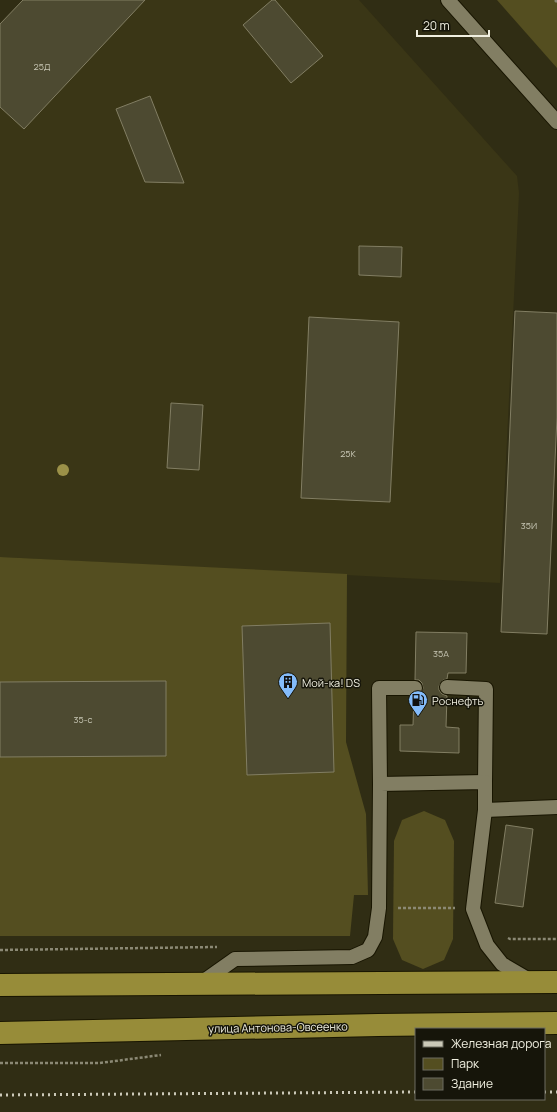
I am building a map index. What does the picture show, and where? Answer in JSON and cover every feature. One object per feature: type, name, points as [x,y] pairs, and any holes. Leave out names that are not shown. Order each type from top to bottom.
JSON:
[{"type":"highway","points":[[0,985],[557,982]]},
{"type":"highway","name":"улица Антонова-Овсеенко","points":[[0,1033],[378,1025],[557,1023]]},
{"type":"lane","points":[[448,0],[557,122]]},
{"type":"lane","points":[[201,983],[235,959],[352,957],[368,950],[375,937],[379,908],[379,688],[415,688]]},
{"type":"lane","points":[[447,688],[486,689],[485,810],[474,909],[487,945],[502,964],[533,982]]},
{"type":"lane","points":[[380,784],[485,782]]},
{"type":"lane","points":[[485,810],[557,807]]},
{"type":"path","points":[[379,908],[474,909]]},
{"type":"path","points":[[504,936],[510,940],[557,939]]},
{"type":"path","points":[[0,950],[220,947]]},
{"type":"shaded area","points":[[23,0],[359,0],[517,176],[519,193],[500,583],[0,557],[0,24]]},
{"type":"green space","points":[[497,0],[557,0],[557,68]]},
{"type":"green space","points":[[0,557],[347,574],[346,742],[366,814],[368,895],[354,895],[350,936],[0,936]]},
{"type":"green space","points":[[424,811],[445,820],[454,841],[453,939],[444,960],[423,969],[402,960],[393,939],[394,841],[402,820]]},
{"type":"building","points":[[23,0],[145,0],[24,129],[0,107],[0,24]]},
{"type":"building","points":[[272,0],[275,0],[323,56],[291,83],[243,25]]},
{"type":"building","points":[[150,96],[184,183],[145,182],[116,109]]},
{"type":"building","points":[[359,246],[402,247],[401,277],[359,275]]},
{"type":"building","points":[[515,311],[557,313],[557,417],[547,634],[501,632]]},
{"type":"building","points":[[309,317],[399,322],[390,502],[301,498]]},
{"type":"building","points":[[171,403],[203,405],[199,470],[167,468]]},
{"type":"building","name":"Мой-ка! DS","points":[[330,623],[334,772],[247,775],[242,626]]},
{"type":"building","points":[[416,632],[467,633],[466,673],[448,673],[447,679],[443,680],[439,686],[439,690],[442,694],[447,696],[446,727],[459,728],[459,753],[400,751],[400,725],[413,725],[414,696],[420,695],[423,688],[422,683],[419,680],[415,680]]},
{"type":"building","points":[[166,681],[166,756],[0,757],[0,682]]},
{"type":"building","points":[[506,825],[533,829],[523,907],[495,903]]},
{"type":"railway","points":[[0,1095],[415,1092]]},
{"type":"railway","points":[[545,1092],[557,1092]]},
{"type":"place","name":"Мой-ка! DS","points":[[288,699]]},
{"type":"place","name":"Роснефть","points":[[418,717]]}]
